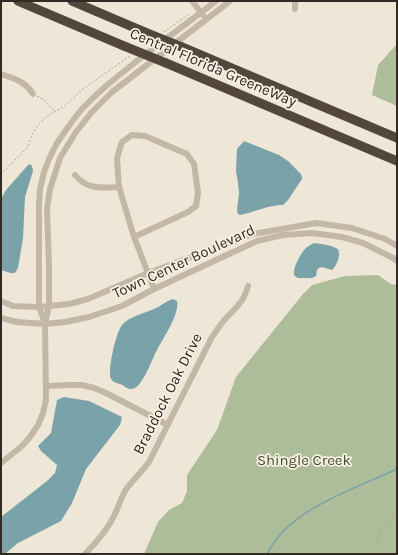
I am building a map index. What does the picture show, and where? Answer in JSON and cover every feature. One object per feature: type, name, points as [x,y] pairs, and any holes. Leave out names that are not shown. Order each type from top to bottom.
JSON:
[{"type":"highway","name":"Central Florida GreeneWay","points":[[18,1],[397,161]]},
{"type":"highway","name":"Central Florida GreeneWay","points":[[72,1],[149,37],[182,47],[397,138]]},
{"type":"street","points":[[192,1],[206,19]]},
{"type":"street","points":[[45,324],[39,307],[38,227],[40,189],[44,172],[57,143],[81,110],[103,89],[200,10],[216,1]]},
{"type":"street","points":[[1,463],[22,446],[38,426],[46,400],[45,324],[49,306],[47,209],[50,188],[60,158],[81,126],[112,92],[230,1]]},
{"type":"street","points":[[295,9],[296,1]]},
{"type":"street","points":[[1,74],[23,83],[33,94]]},
{"type":"street","points":[[134,237],[188,212],[196,206],[198,193],[194,164],[187,154],[144,136],[132,135],[122,142],[117,158],[119,187],[134,237],[154,289]]},
{"type":"street","points":[[75,175],[83,183],[96,188],[119,187]]},
{"type":"street","name":"Town Center Boulevard","points":[[1,301],[13,306],[39,307],[69,304],[88,299],[148,273],[253,234],[316,223],[352,228],[385,239],[397,246]]},
{"type":"street","name":"Town Center Boulevard","points":[[1,318],[17,322],[45,324],[89,317],[122,306],[154,289],[257,241],[283,235],[312,233],[342,237],[363,243],[397,261]]},
{"type":"street","name":"Braddock Oak Drive","points":[[85,554],[99,539],[109,525],[128,486],[149,462],[212,337],[226,317],[242,301],[248,286]]},
{"type":"street","points":[[47,386],[70,385],[94,388],[168,425]]},
{"type":"path","points":[[161,34],[186,16],[200,10]]},
{"type":"path","points":[[141,48],[149,37]]},
{"type":"path","points":[[1,176],[27,148],[33,133],[45,118],[66,105],[83,89],[130,57]]},
{"type":"path","points":[[33,94],[44,100],[54,112]]},
{"type":"path","points":[[374,554],[380,532],[397,512]]},
{"type":"green space","points":[[397,44],[397,106],[372,95],[378,65]]},
{"type":"green space","name":"Shingle Creek","points":[[378,275],[391,284],[397,285],[397,554],[144,554],[158,522],[169,510],[182,503],[187,491],[187,475],[217,430],[236,377],[303,294],[312,285],[345,276]]},
{"type":"water","points":[[244,141],[279,155],[288,161],[301,174],[302,179],[283,205],[267,207],[240,215],[238,214],[239,193],[236,171],[237,149]]},
{"type":"water","points":[[30,164],[33,171],[25,197],[23,238],[18,268],[15,273],[11,273],[1,270],[1,199],[6,190]]},
{"type":"water","points":[[314,243],[338,249],[339,257],[337,263],[332,270],[322,267],[319,268],[316,276],[313,278],[297,278],[294,271],[298,259],[308,246]]},
{"type":"water","points":[[173,299],[177,301],[174,317],[139,385],[131,389],[114,382],[110,375],[111,360],[117,335],[122,325],[132,317],[154,309]]},
{"type":"water","points":[[64,397],[89,401],[122,417],[120,425],[86,469],[72,503],[61,521],[18,543],[5,554],[1,554],[1,517],[55,473],[57,465],[41,451],[38,446],[51,433],[57,400]]},
{"type":"waterway","name":"Shingle Creek","points":[[267,554],[277,538],[306,513],[324,502],[397,469]]}]
